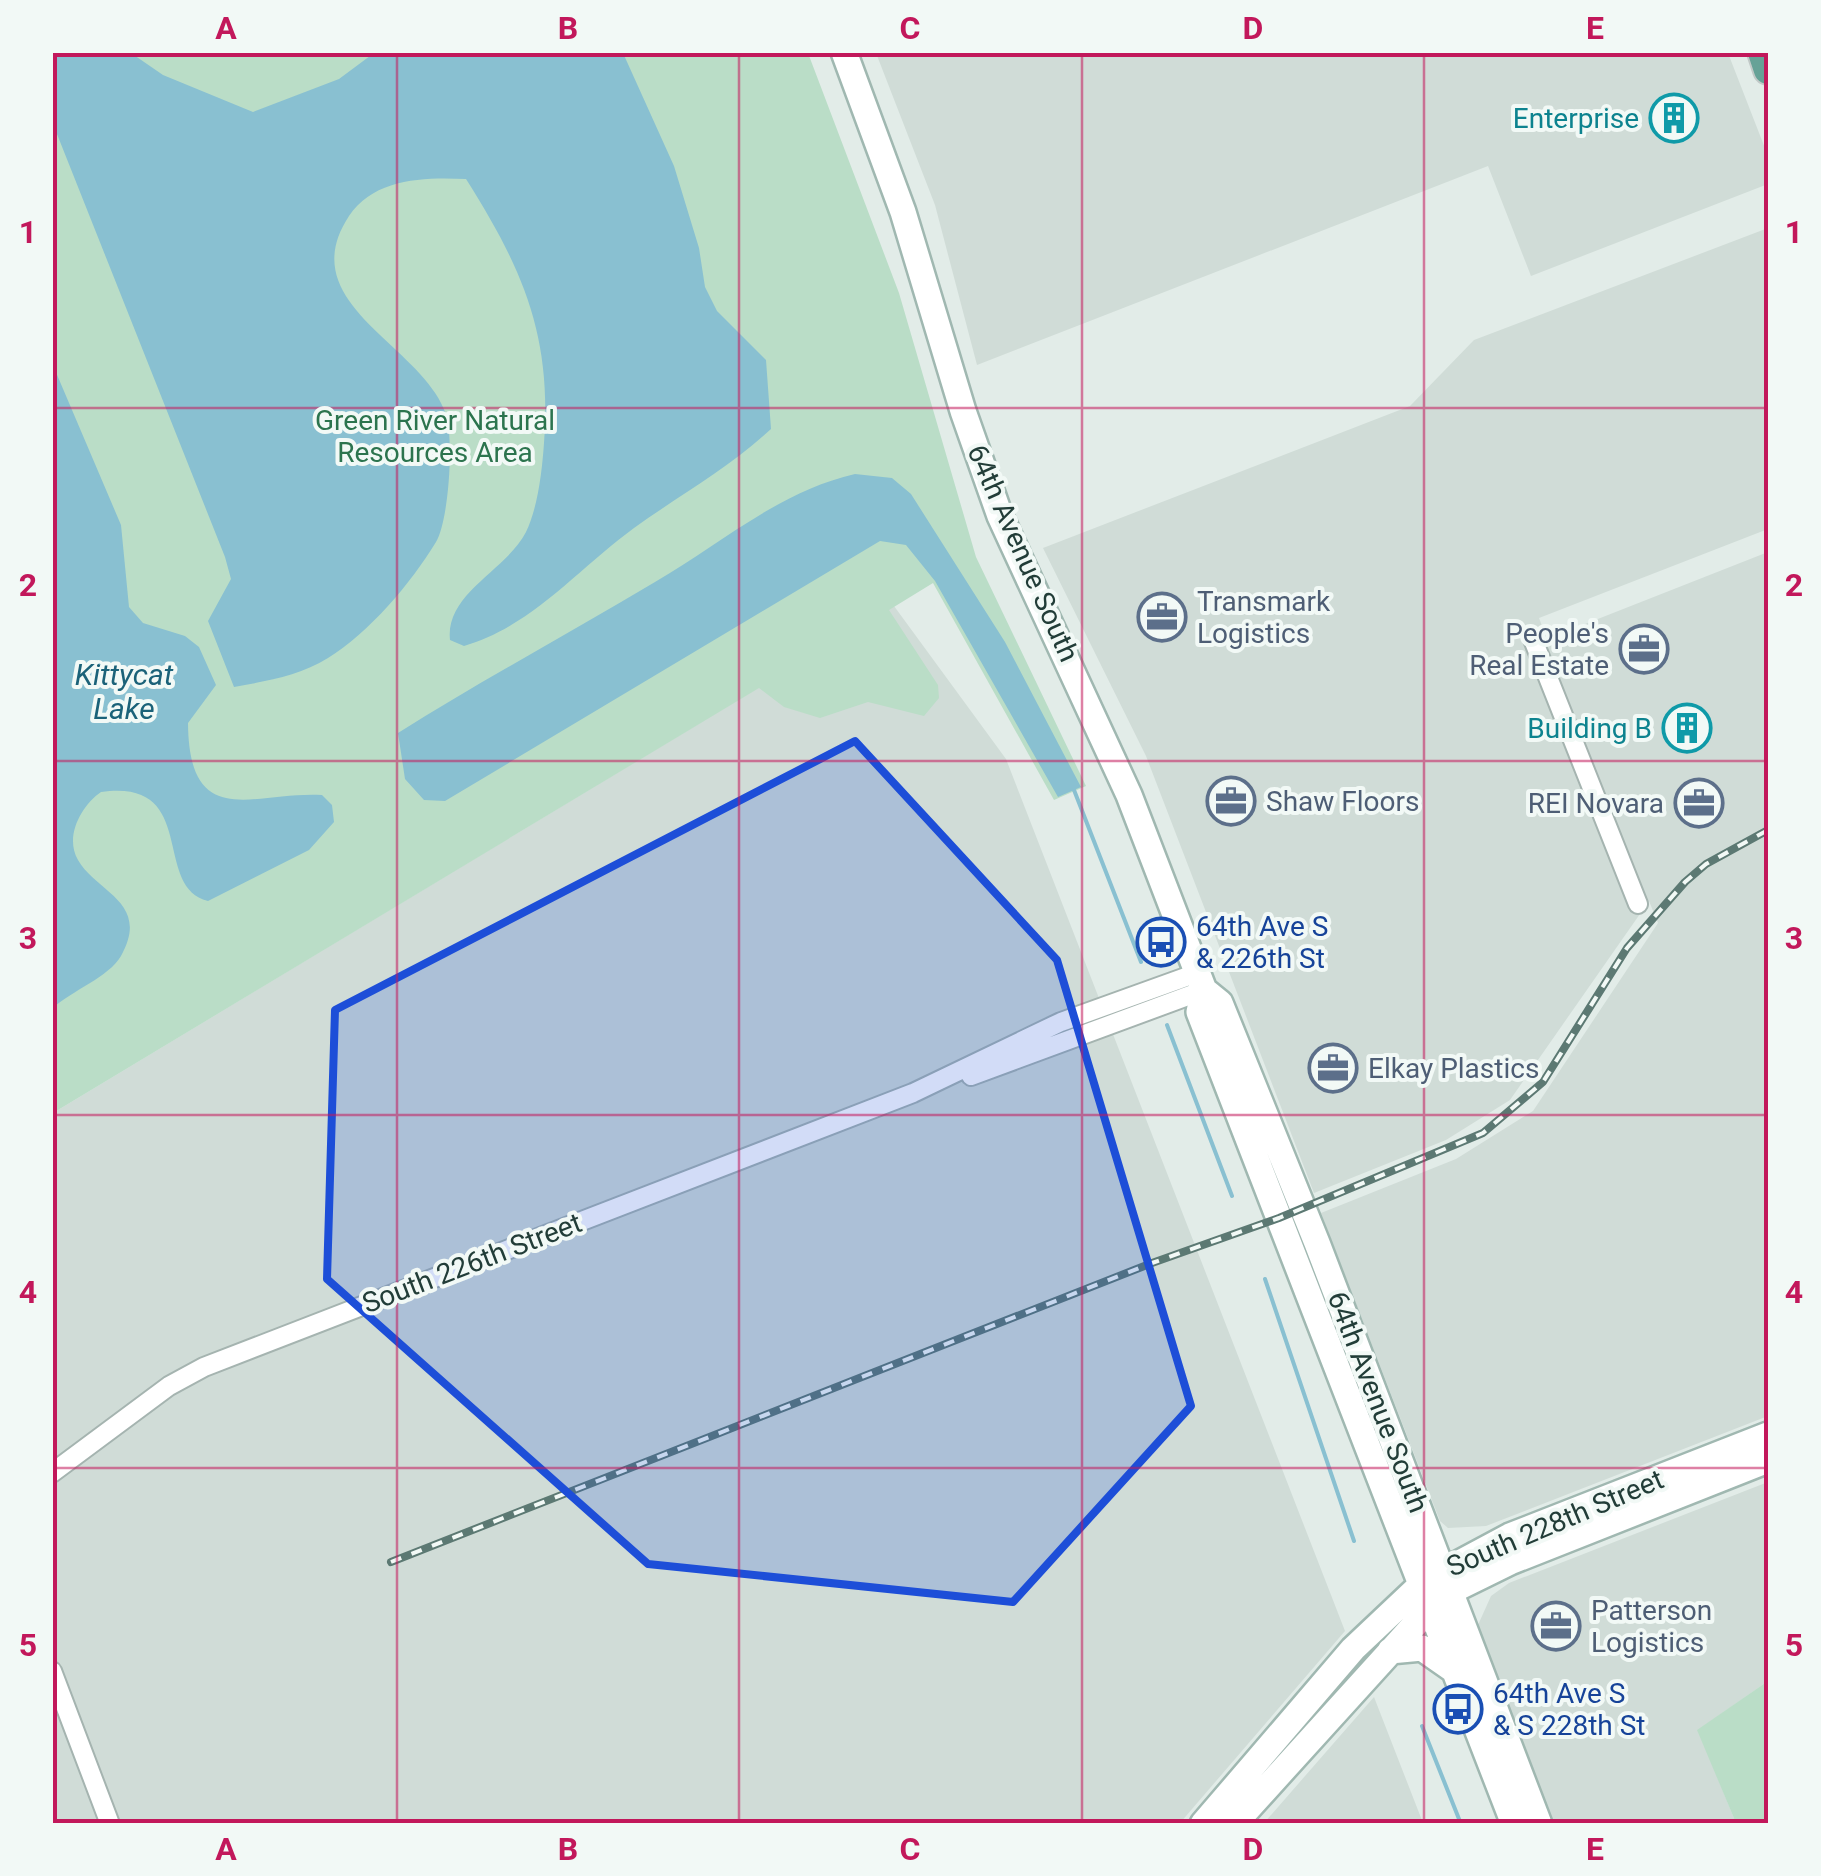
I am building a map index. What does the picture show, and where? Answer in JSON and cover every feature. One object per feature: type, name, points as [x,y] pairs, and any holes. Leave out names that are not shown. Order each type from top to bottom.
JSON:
[{"type":"main road","points":[[1762,52],[1768,70]]},
{"type":"street","name":"64th Avenue South","points":[[844,52],[903,212],[963,411],[1000,516],[1129,795],[1200,981],[1199,1012],[1539,1824]]},
{"type":"street","points":[[1532,636],[1638,904]]},
{"type":"street","name":"South 226th Street","points":[[52,1473],[170,1386],[204,1367],[913,1092],[1013,1062],[1200,981]]},
{"type":"street","name":"South 228th Street","points":[[1204,1824],[1353,1649],[1510,1536],[1768,1436]]},
{"type":"street","name":"South 228th Street","points":[[1234,1824],[1390,1651],[1438,1587],[1768,1460]]},
{"type":"street","name":"64th Avenue South","points":[[1438,1587],[1456,1671],[1514,1824]]},
{"type":"street","points":[[1390,1651],[1422,1648],[1456,1671]]},
{"type":"street","points":[[52,1671],[110,1824]]},
{"type":"highlighted area","points":[[855,741],[1057,960],[1191,1406],[1013,1602],[648,1564],[327,1279],[335,1010]]},
{"type":"shaded area","points":[[876,53],[1728,53],[1768,156],[1768,184],[1531,276],[1488,166],[977,365],[935,205]]},
{"type":"shaded area","points":[[1768,228],[1768,529],[1539,618],[1547,639],[1768,552],[1768,1416],[1486,1526],[1448,1528],[1440,1521],[1321,1213],[1456,1159],[1533,1111],[1658,923],[1649,901],[1510,1100],[1446,1140],[1314,1193],[1146,756],[1043,548],[1410,406],[1474,340]]},
{"type":"shaded area","points":[[894,606],[1006,759],[1345,1631],[1180,1823],[53,1824],[53,1113]]},
{"type":"shaded area","points":[[1768,1482],[1768,1681],[1698,1730],[1736,1823],[1553,1823],[1478,1625],[1491,1596],[1509,1583]]},
{"type":"shaded area","points":[[1374,1697],[1423,1823],[1264,1823]]},
{"type":"green space","name":"Green River Natural Resources Area","points":[[53,53],[808,53],[899,293],[976,557],[1086,786],[1054,800],[933,583],[889,610],[938,685],[939,698],[924,716],[868,702],[820,718],[784,707],[759,688],[53,1113]]},
{"type":"green space","points":[[1768,1681],[1768,1823],[1736,1823],[1697,1730]]},
{"type":"water","points":[[60,53],[131,53],[163,75],[253,112],[339,79],[374,53],[623,53],[674,166],[699,248],[705,287],[717,311],[766,360],[771,429],[721,469],[634,528],[533,611],[464,646],[450,640],[457,609],[517,546],[530,522],[543,454],[543,369],[538,336],[518,274],[466,179],[418,180],[386,187],[360,203],[349,216],[336,247],[336,274],[348,299],[433,389],[446,414],[449,479],[440,531],[402,590],[343,648],[294,674],[234,687],[208,621],[231,579],[225,557],[53,124],[53,62]]},
{"type":"water","name":"Kittycat Lake","points":[[52,363],[121,525],[129,607],[143,623],[185,636],[199,647],[216,685],[188,723],[191,758],[200,780],[213,793],[230,799],[322,795],[332,805],[334,822],[309,850],[208,901],[191,892],[181,876],[163,817],[151,801],[132,792],[101,792],[77,822],[74,851],[87,871],[126,911],[129,938],[108,971],[53,1008]]},
{"type":"water","points":[[855,474],[892,478],[911,494],[1005,642],[1081,787],[1058,797],[935,581],[906,545],[880,541],[445,801],[424,800],[405,779],[398,733],[655,582],[751,520],[801,493]]},
{"type":"waterway","points":[[1074,790],[1141,962]]},
{"type":"waterway","points":[[1167,1025],[1232,1196]]},
{"type":"waterway","points":[[1265,1279],[1354,1541]]},
{"type":"waterway","points":[[1422,1726],[1461,1824]]},
{"type":"railway","points":[[391,1562],[1152,1263],[1279,1218],[1483,1133],[1543,1082],[1627,948],[1685,882],[1706,864],[1768,830]]},
{"type":"place","name":"Enterprise","points":[[1674,118]]},
{"type":"place","name":"Transmark Logistics","points":[[1162,617]]},
{"type":"place","name":"People's Real Estate","points":[[1644,649]]},
{"type":"place","name":"Building B","points":[[1687,728]]},
{"type":"place","name":"Shaw Floors","points":[[1231,801]]},
{"type":"place","name":"REI Novara","points":[[1699,803]]},
{"type":"place","name":"64th Ave S & 226th St","points":[[1161,942]]},
{"type":"place","name":"Elkay Plastics","points":[[1333,1068]]},
{"type":"place","name":"Patterson Logistics","points":[[1556,1626]]},
{"type":"place","name":"64th Ave S & S 228th St","points":[[1458,1709]]}]
